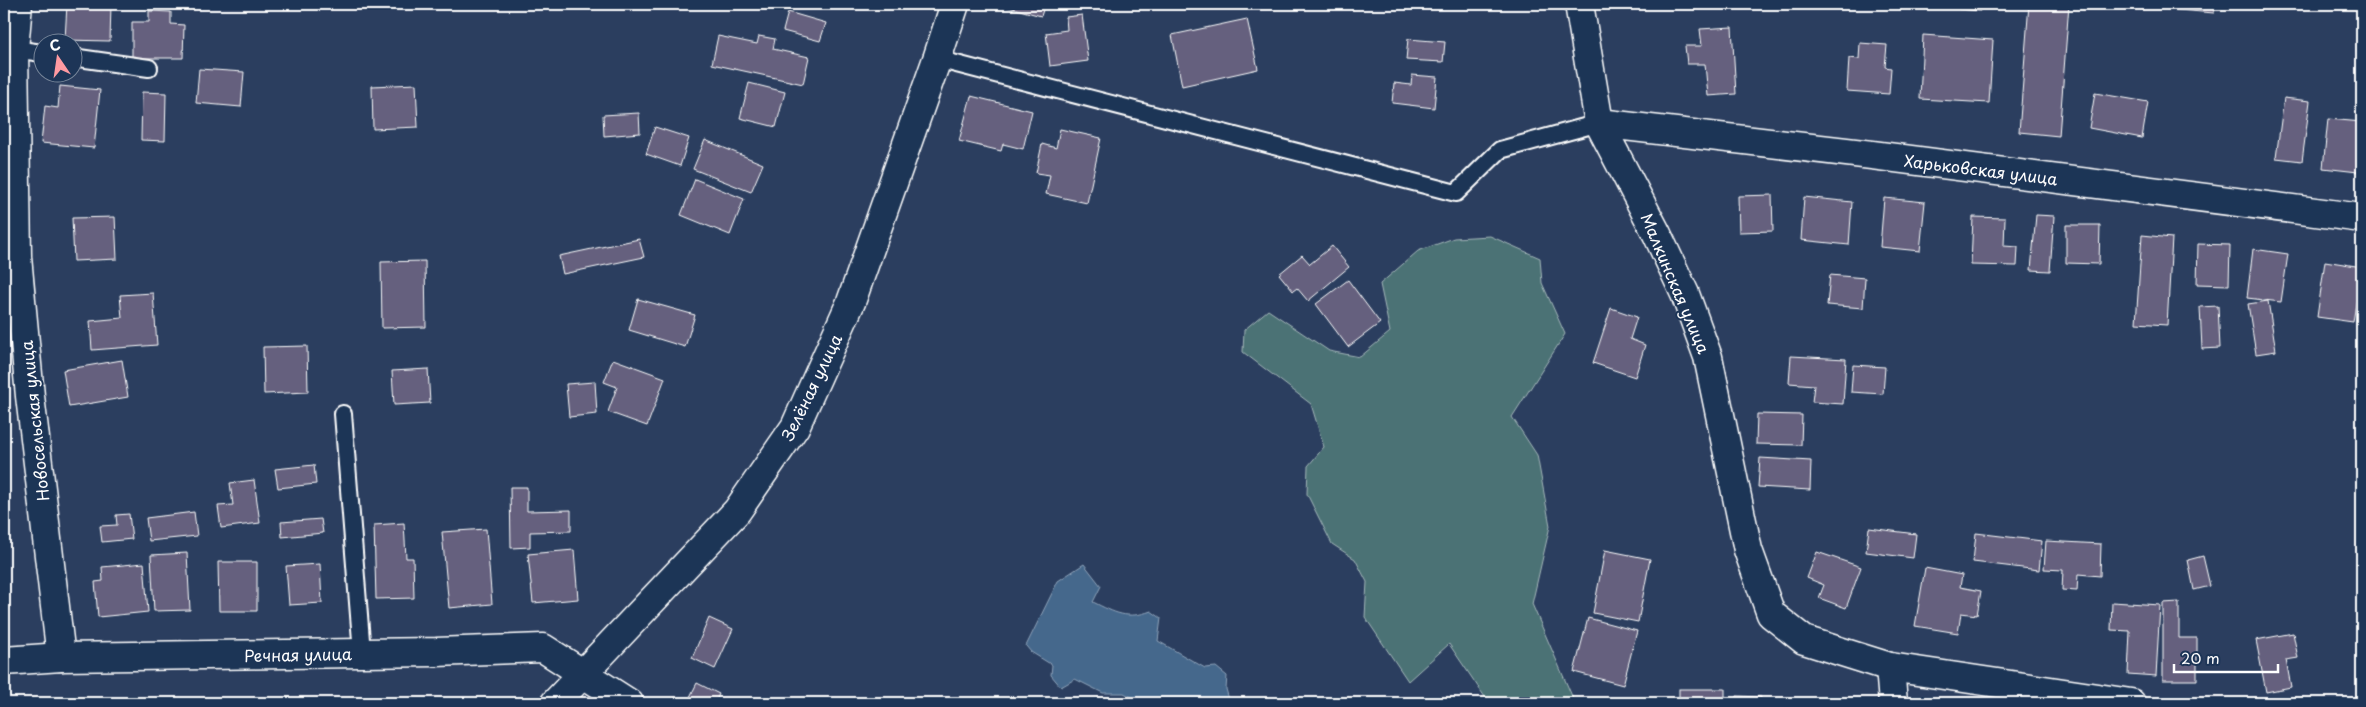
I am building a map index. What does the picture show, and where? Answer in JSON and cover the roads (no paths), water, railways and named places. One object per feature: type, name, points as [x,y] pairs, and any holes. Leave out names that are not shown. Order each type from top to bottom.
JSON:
[{"type":"street","name":"Новосельская улица","points":[[18,4],[14,49],[17,257],[30,396],[61,657]]},
{"type":"street","name":"Зелёная улица","points":[[555,703],[737,511],[795,427],[851,302],[938,59],[955,4]]},
{"type":"street","name":"Малкинская улица","points":[[1579,4],[1599,123],[1657,234],[1685,294],[1708,357],[1748,550],[1771,614],[1804,640],[1890,667]]},
{"type":"street","name":"Харьковская улица","points":[[1599,123],[2362,218]]},
{"type":"street","name":"Речная улица","points":[[4,662],[61,657],[362,653],[543,648],[629,703]]},
{"type":"street","points":[[1893,703],[1890,667],[2131,703]]},
{"type":"lane","points":[[14,49],[32,52]]},
{"type":"lane","points":[[82,58],[149,68]]},
{"type":"lane","points":[[938,59],[1456,193],[1500,150],[1599,123]]},
{"type":"lane","points":[[344,414],[362,653]]},
{"type":"water","points":[[1084,564],[1101,586],[1093,602],[1121,614],[1135,615],[1151,611],[1161,618],[1158,641],[1205,668],[1216,667],[1227,676],[1226,689],[1230,703],[1143,703],[1124,693],[1103,693],[1075,679],[1061,687],[1051,675],[1052,665],[1031,652],[1026,646],[1058,581]]}]
